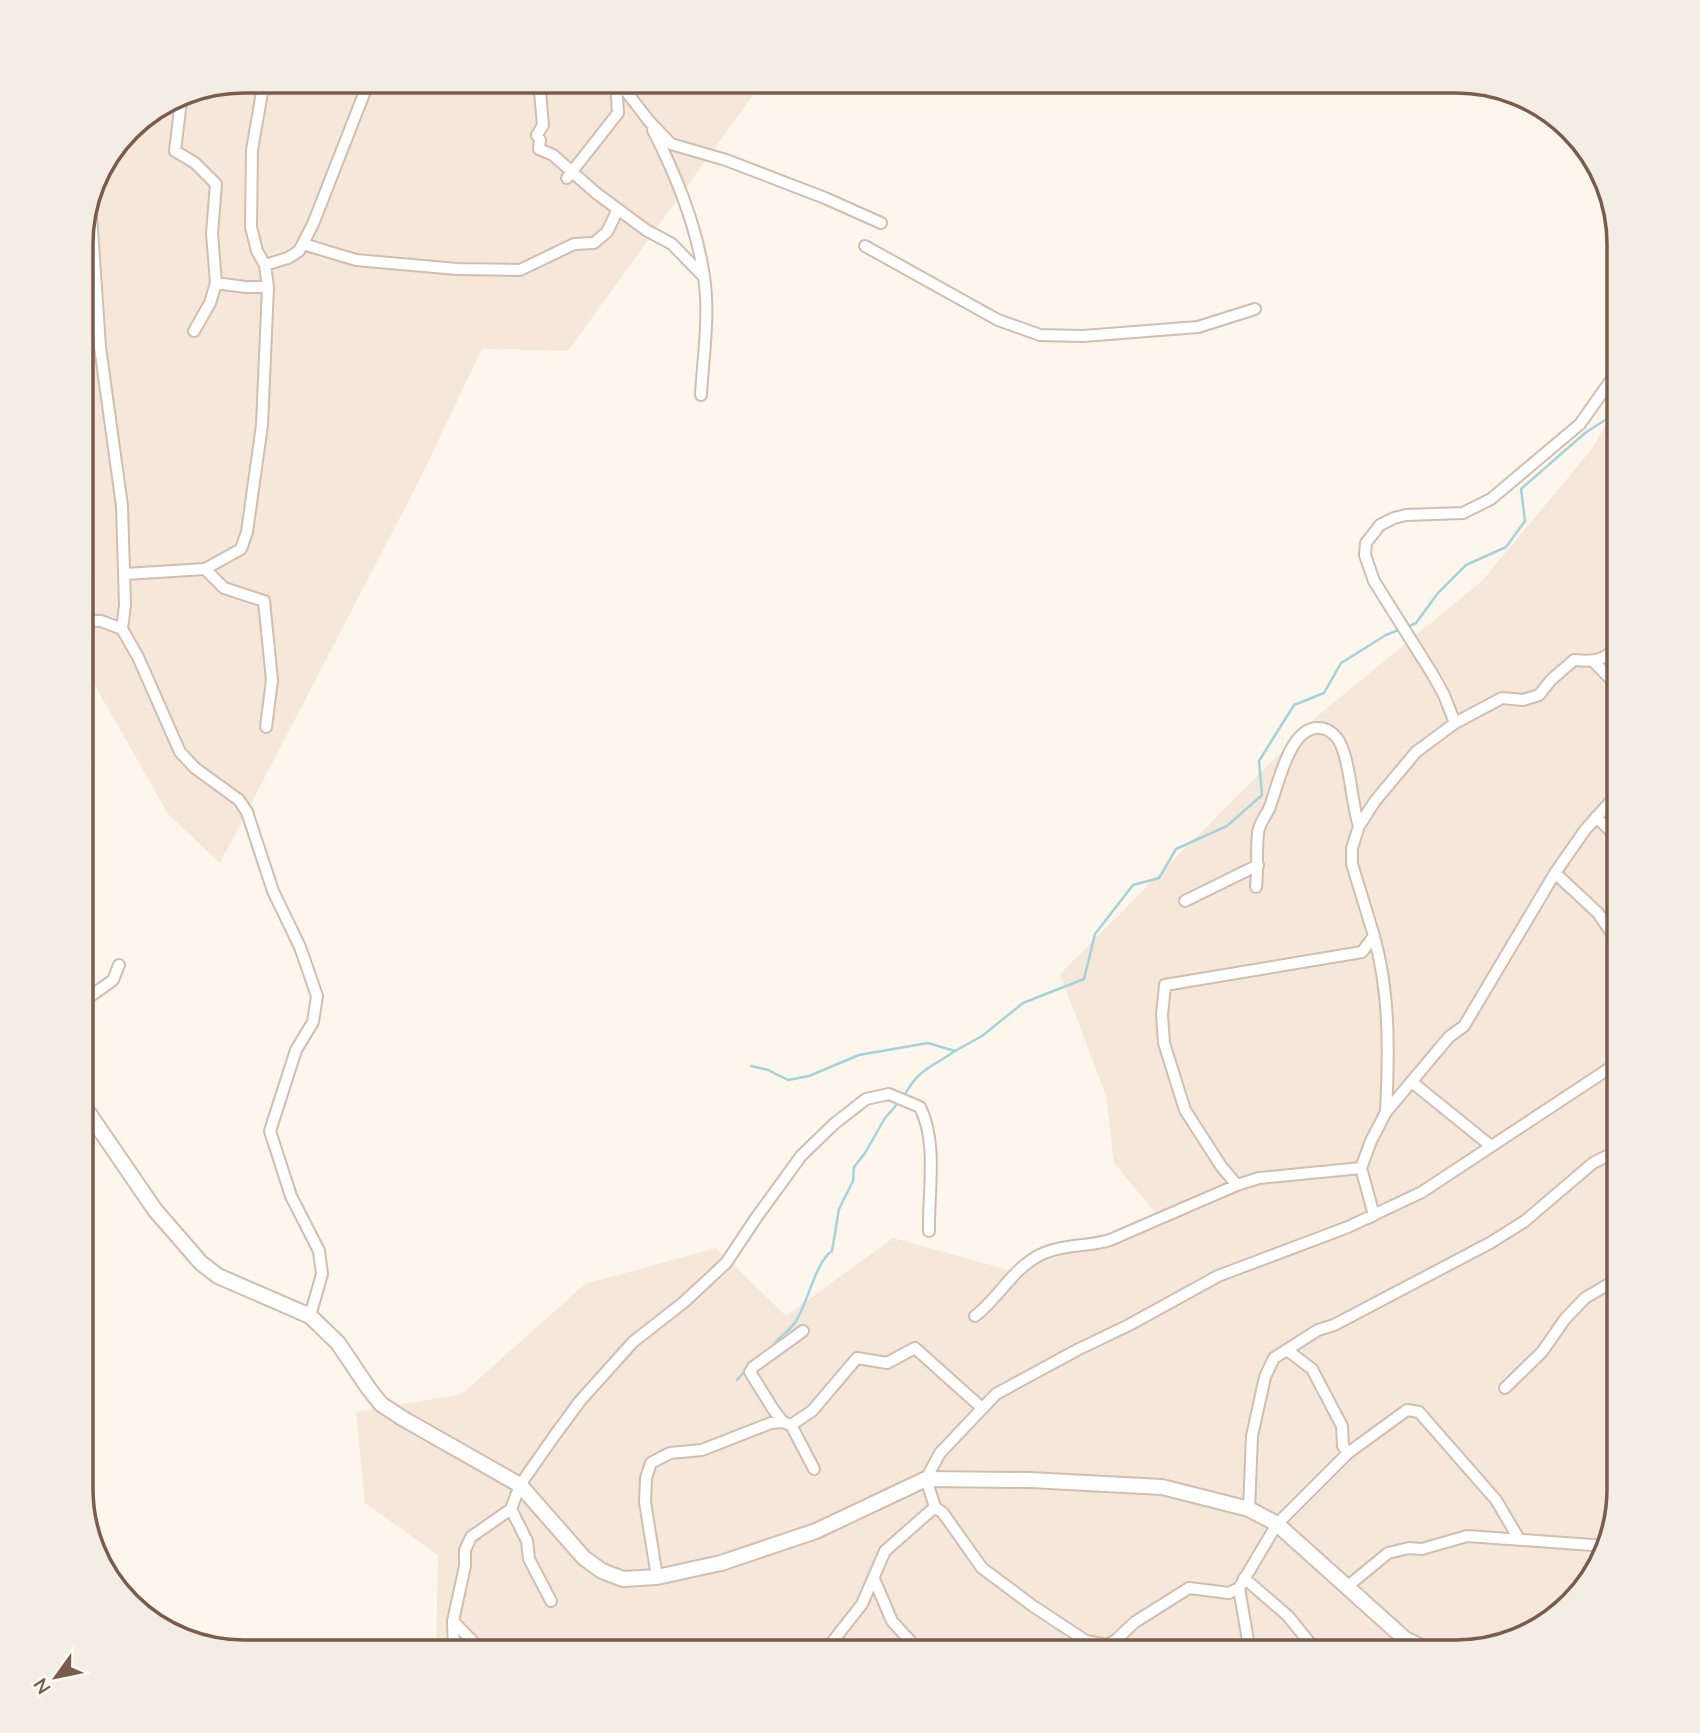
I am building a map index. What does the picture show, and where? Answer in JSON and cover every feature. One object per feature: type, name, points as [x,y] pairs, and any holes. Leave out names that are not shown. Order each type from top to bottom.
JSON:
[{"type":"street","points":[[125,574],[205,569],[241,549],[247,532],[262,425],[268,287],[265,265],[257,251],[251,227],[252,150],[262,93]]},
{"type":"street","points":[[265,265],[288,258],[299,251],[344,149],[364,93]]},
{"type":"street","points":[[540,93],[543,125],[537,135],[540,140],[539,149],[553,155],[570,175],[646,230],[672,244],[705,278]]},
{"type":"street","points":[[570,175],[618,113],[617,93]]},
{"type":"street","points":[[627,93],[671,144],[726,160],[881,223]]},
{"type":"street","points":[[180,107],[175,151],[195,163],[216,184],[212,233],[216,283],[211,303],[194,331]]},
{"type":"street","points":[[649,121],[669,162],[705,278],[706,318],[701,395]]},
{"type":"street","points":[[303,244],[356,260],[457,269],[520,270],[574,244],[594,243],[607,232],[618,209]]},
{"type":"street","points":[[93,244],[100,347],[122,506],[125,574],[122,629],[138,657],[180,752],[205,776],[239,800],[247,812],[273,891],[300,947],[317,996],[313,1022],[296,1050],[270,1131],[291,1196],[319,1251],[322,1274],[310,1316]]},
{"type":"street","points":[[865,246],[998,320],[1040,335],[1083,336],[1198,327],[1255,309]]},
{"type":"street","points":[[216,283],[268,287]]},
{"type":"street","points":[[1455,723],[1444,695],[1368,568],[1366,543],[1380,525],[1394,518],[1406,515],[1463,513],[1491,499],[1580,424],[1607,386]]},
{"type":"street","points":[[205,569],[224,587],[264,601],[272,680],[266,727]]},
{"type":"street","points":[[93,621],[101,621],[122,629]]},
{"type":"street","points":[[1387,1112],[1385,981],[1352,864],[1352,848],[1359,826],[1375,801],[1416,752],[1455,723],[1502,698],[1523,700],[1539,695],[1551,680],[1574,660],[1594,662],[1607,656]]},
{"type":"street","points":[[1594,662],[1607,676]]},
{"type":"street","points":[[1256,887],[1258,831],[1281,771],[1305,730],[1315,727],[1325,729],[1336,736],[1343,748],[1359,826]]},
{"type":"street","points":[[1374,1215],[1361,1168],[1371,1141],[1387,1112],[1448,1037],[1464,1026],[1555,873],[1585,830],[1607,805]]},
{"type":"street","points":[[1596,817],[1607,828]]},
{"type":"street","points":[[1185,901],[1258,864]]},
{"type":"street","points":[[1555,873],[1598,913],[1607,926]]},
{"type":"street","points":[[1237,1185],[1221,1166],[1185,1110],[1164,1043],[1162,1015],[1165,985],[1362,951],[1374,936]]},
{"type":"street","points":[[93,994],[113,980],[119,965]]},
{"type":"street","points":[[1085,1640],[982,1568],[943,1513],[935,1507],[926,1479],[940,1453],[996,1394],[1218,1276],[1348,1227],[1445,1178],[1607,1070]]},
{"type":"street","points":[[1413,1083],[1491,1146]]},
{"type":"street","points":[[454,1640],[453,1622],[465,1566],[465,1550],[471,1537],[511,1509],[520,1485],[580,1401],[633,1342],[684,1302],[726,1263],[755,1218],[802,1156],[834,1124],[866,1099],[889,1094],[920,1107],[929,1144],[929,1231]]},
{"type":"street","points":[[93,1120],[155,1210],[201,1263],[218,1276],[310,1316],[338,1343],[382,1404],[520,1485],[584,1558],[602,1571],[623,1578],[657,1577],[720,1563],[816,1531],[926,1479],[1030,1480],[1161,1488],[1249,1509],[1278,1524],[1407,1640]]},
{"type":"street","points":[[1249,1509],[1249,1467],[1255,1416],[1265,1377],[1274,1358],[1318,1331],[1490,1243],[1524,1221],[1593,1163],[1607,1156]]},
{"type":"street","points":[[975,1316],[1012,1275],[1040,1255],[1073,1247],[1091,1246],[1117,1238],[1237,1185],[1259,1178],[1361,1168]]},
{"type":"street","points":[[1505,1388],[1542,1352],[1565,1319],[1586,1298],[1607,1288]]},
{"type":"street","points":[[803,1331],[750,1372],[772,1409],[787,1423],[814,1469]]},
{"type":"street","points":[[657,1577],[645,1502],[646,1478],[651,1463],[670,1453],[702,1450],[771,1423],[787,1423],[812,1411],[857,1358],[887,1363],[915,1348],[982,1408]]},
{"type":"street","points":[[1287,1350],[1312,1368],[1342,1426],[1343,1446],[1348,1453]]},
{"type":"street","points":[[1116,1640],[1135,1622],[1189,1588],[1229,1593],[1241,1583],[1278,1524],[1348,1453],[1406,1410],[1419,1412],[1496,1500],[1519,1539]]},
{"type":"street","points":[[834,1640],[862,1604],[885,1551],[935,1507]]},
{"type":"street","points":[[511,1509],[527,1541],[529,1559],[551,1601]]},
{"type":"street","points":[[1348,1586],[1388,1553],[1409,1548],[1422,1549],[1467,1536],[1597,1545]]},
{"type":"street","points":[[874,1579],[892,1621],[909,1640]]},
{"type":"street","points":[[1241,1583],[1248,1640]]},
{"type":"street","points":[[1241,1583],[1288,1616],[1307,1640]]},
{"type":"street","points":[[453,1622],[470,1640]]},
{"type":"shaded area","points":[[754,93],[568,351],[482,349],[417,485],[220,863],[168,814],[93,682],[93,234],[104,186],[130,144],[152,124],[177,108],[224,94]]},
{"type":"shaded area","points":[[1607,423],[1607,1489],[1606,1509],[1596,1547],[1570,1589],[1548,1609],[1514,1629],[1476,1639],[1456,1640],[436,1640],[438,1555],[365,1503],[356,1412],[462,1394],[585,1284],[716,1248],[786,1316],[893,1238],[1016,1272],[1158,1216],[1114,1163],[1106,1096],[1060,974],[1316,717],[1482,581],[1591,450]]},
{"type":"waterway","points":[[1407,627],[1416,623],[1438,593],[1466,565],[1506,547],[1525,521],[1521,489],[1585,433],[1607,419]]},
{"type":"waterway","points":[[751,1066],[768,1070],[788,1080],[809,1076],[859,1055],[928,1043],[955,1051],[982,1036],[1023,1003],[1084,979],[1095,934],[1133,885],[1159,878],[1176,849],[1227,826],[1262,795],[1259,761],[1294,705],[1324,693],[1341,663],[1386,635],[1401,629]]},
{"type":"waterway","points":[[904,1096],[920,1074],[955,1051]]},
{"type":"waterway","points":[[773,1346],[796,1321],[821,1263],[832,1251],[839,1209],[853,1181],[854,1167],[885,1118],[900,1101]]},
{"type":"waterway","points":[[737,1380],[745,1371]]}]
